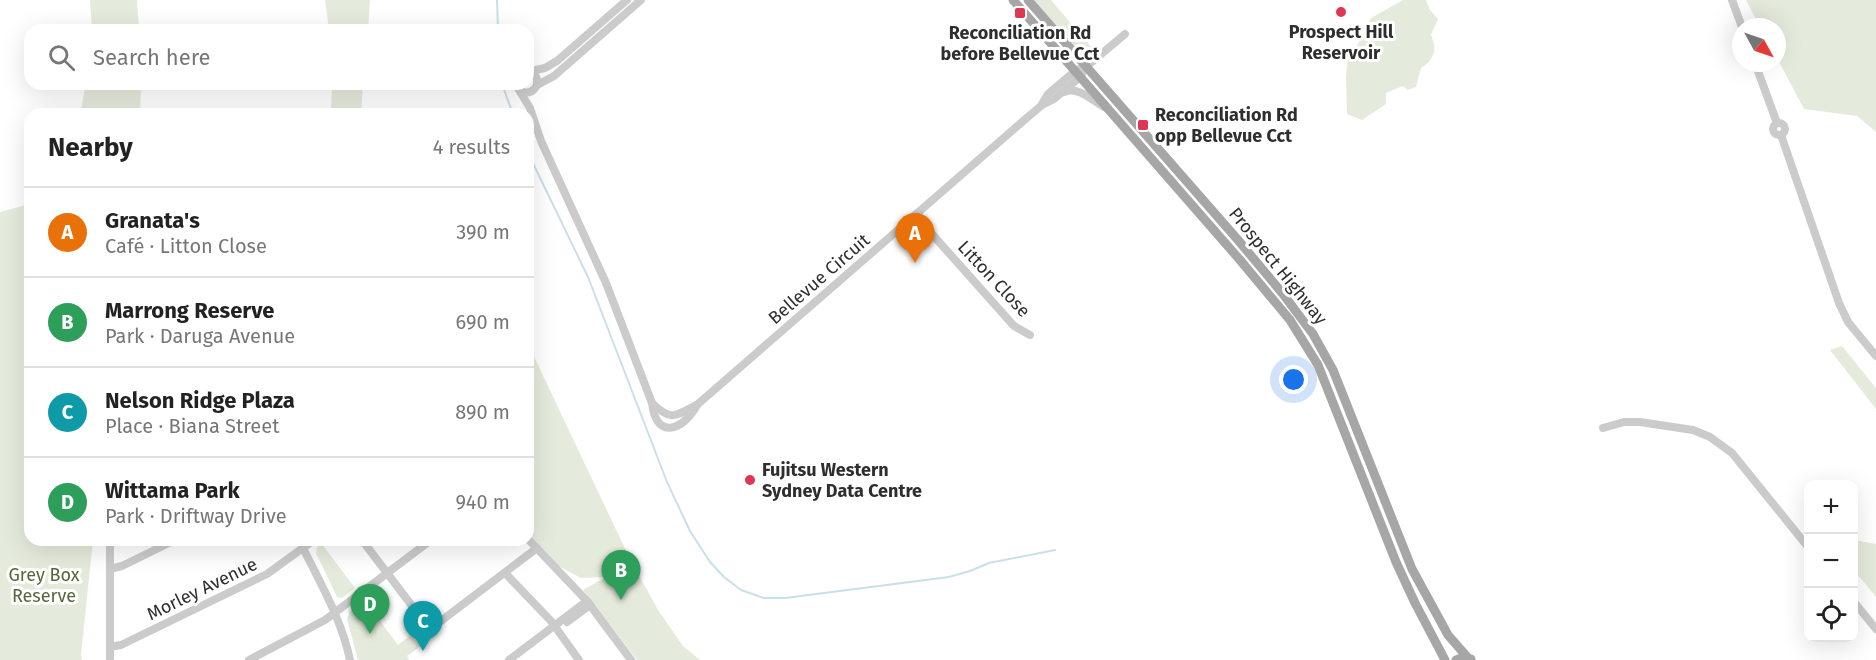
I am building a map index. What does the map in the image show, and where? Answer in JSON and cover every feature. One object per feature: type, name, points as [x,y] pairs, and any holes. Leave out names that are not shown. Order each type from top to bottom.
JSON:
[{"type":"main road","name":"Prospect Highway","points":[[1013,0],[1283,311],[1312,354],[1396,562],[1445,660]]},
{"type":"main road","name":"Prospect Highway","points":[[1028,0],[1238,240],[1313,334],[1332,370],[1412,569],[1448,635],[1470,659]]},
{"type":"main road","points":[[1456,660],[1470,659]]},
{"type":"street","points":[[534,69],[545,68],[557,61],[627,0]]},
{"type":"street","points":[[536,87],[554,76],[641,0]]},
{"type":"street","points":[[1732,0],[1739,18]]},
{"type":"street","name":"Bellevue Circuit","points":[[1041,105],[1048,94],[1086,67],[1125,34]]},
{"type":"street","points":[[1758,72],[1777,123],[1784,126],[1785,130],[1781,135],[1839,303],[1848,322],[1876,356]]},
{"type":"street","points":[[530,108],[536,87],[534,74]]},
{"type":"street","name":"Bellevue Circuit","points":[[534,120],[541,141],[606,283],[652,403],[664,414],[674,416],[698,404],[1041,105],[1059,94],[1077,74]]},
{"type":"street","name":"Bellevue Circuit","points":[[519,90],[530,108]]},
{"type":"street","points":[[1059,94],[1069,90],[1078,92],[1110,111]]},
{"type":"street","name":"Litton Close","points":[[915,215],[1014,326],[1030,335]]},
{"type":"street","points":[[1603,428],[1624,422],[1640,422],[1693,430],[1710,437],[1732,453],[1804,541]]},
{"type":"street","points":[[534,545],[588,603],[631,660]]},
{"type":"street","points":[[110,546],[110,660]]},
{"type":"street","points":[[110,569],[122,566],[163,546]]},
{"type":"street","name":"Morley Avenue","points":[[110,647],[121,645],[267,574],[306,546]]},
{"type":"street","points":[[367,546],[425,623],[433,627],[537,548]]},
{"type":"street","points":[[249,660],[312,628],[335,613],[423,546]]},
{"type":"street","points":[[303,548],[335,613],[350,660]]},
{"type":"street","points":[[505,573],[556,628],[579,660]]},
{"type":"street","points":[[517,660],[588,603]]},
{"type":"street","points":[[1858,607],[1876,629]]},
{"type":"street","points":[[509,660],[556,628]]},
{"type":"green space","points":[[90,0],[137,0],[139,24],[92,24]]},
{"type":"green space","points":[[325,0],[370,0],[368,24],[328,24]]},
{"type":"green space","points":[[1034,0],[1051,0],[1092,48],[1074,46]]},
{"type":"green space","points":[[1403,0],[1426,0],[1430,10],[1438,19],[1431,35],[1434,54],[1421,68],[1416,87],[1408,90],[1403,86],[1386,93],[1386,104],[1362,120],[1347,114],[1348,56],[1358,44],[1371,18]]},
{"type":"green space","points":[[1746,0],[1876,0],[1876,132],[1857,116],[1804,109],[1784,72],[1786,18],[1755,18]]},
{"type":"green space","points":[[85,90],[141,90],[140,108],[81,108]]},
{"type":"green space","points":[[332,90],[363,90],[361,108],[331,108]]},
{"type":"green space","name":"Grey Box Reserve","points":[[24,206],[24,546],[92,546],[82,660],[0,660],[0,212]]},
{"type":"green space","points":[[1842,346],[1876,388],[1876,409],[1830,350]]},
{"type":"green space","points":[[534,357],[630,559],[658,610],[683,646],[700,660],[637,660],[583,590],[606,577],[581,578],[549,561],[534,540]]},
{"type":"green space","points":[[1858,541],[1876,544],[1876,597],[1858,575]]},
{"type":"green space","points":[[323,546],[355,588],[342,598],[337,597],[316,553],[317,547]]},
{"type":"green space","points":[[364,600],[398,645],[420,628],[429,640],[407,656],[409,660],[358,660],[347,619],[350,611]]},
{"type":"waterway","points":[[497,0],[498,24]]},
{"type":"waterway","points":[[504,90],[511,108]]},
{"type":"waterway","points":[[534,165],[588,277],[667,482],[690,531],[710,562],[741,590],[764,598],[785,598],[949,577],[989,563],[1055,550]]},
{"type":"place","name":"Prospect Hill Reservoir","points":[[1341,12]]},
{"type":"place","name":"Reconciliation Rd before Bellevue Cct","points":[[1020,13]]},
{"type":"place","name":"Reconciliation Rd opp Bellevue Cct","points":[[1143,125]]},
{"type":"place","name":"Granata's","points":[[915,263]]},
{"type":"place","name":"Fujitsu Western Sydney Data Centre","points":[[750,480]]},
{"type":"place","name":"Marrong Reserve","points":[[621,600]]},
{"type":"place","name":"Wittama Park","points":[[370,634]]},
{"type":"place","name":"Nelson Ridge Plaza","points":[[423,651]]}]
